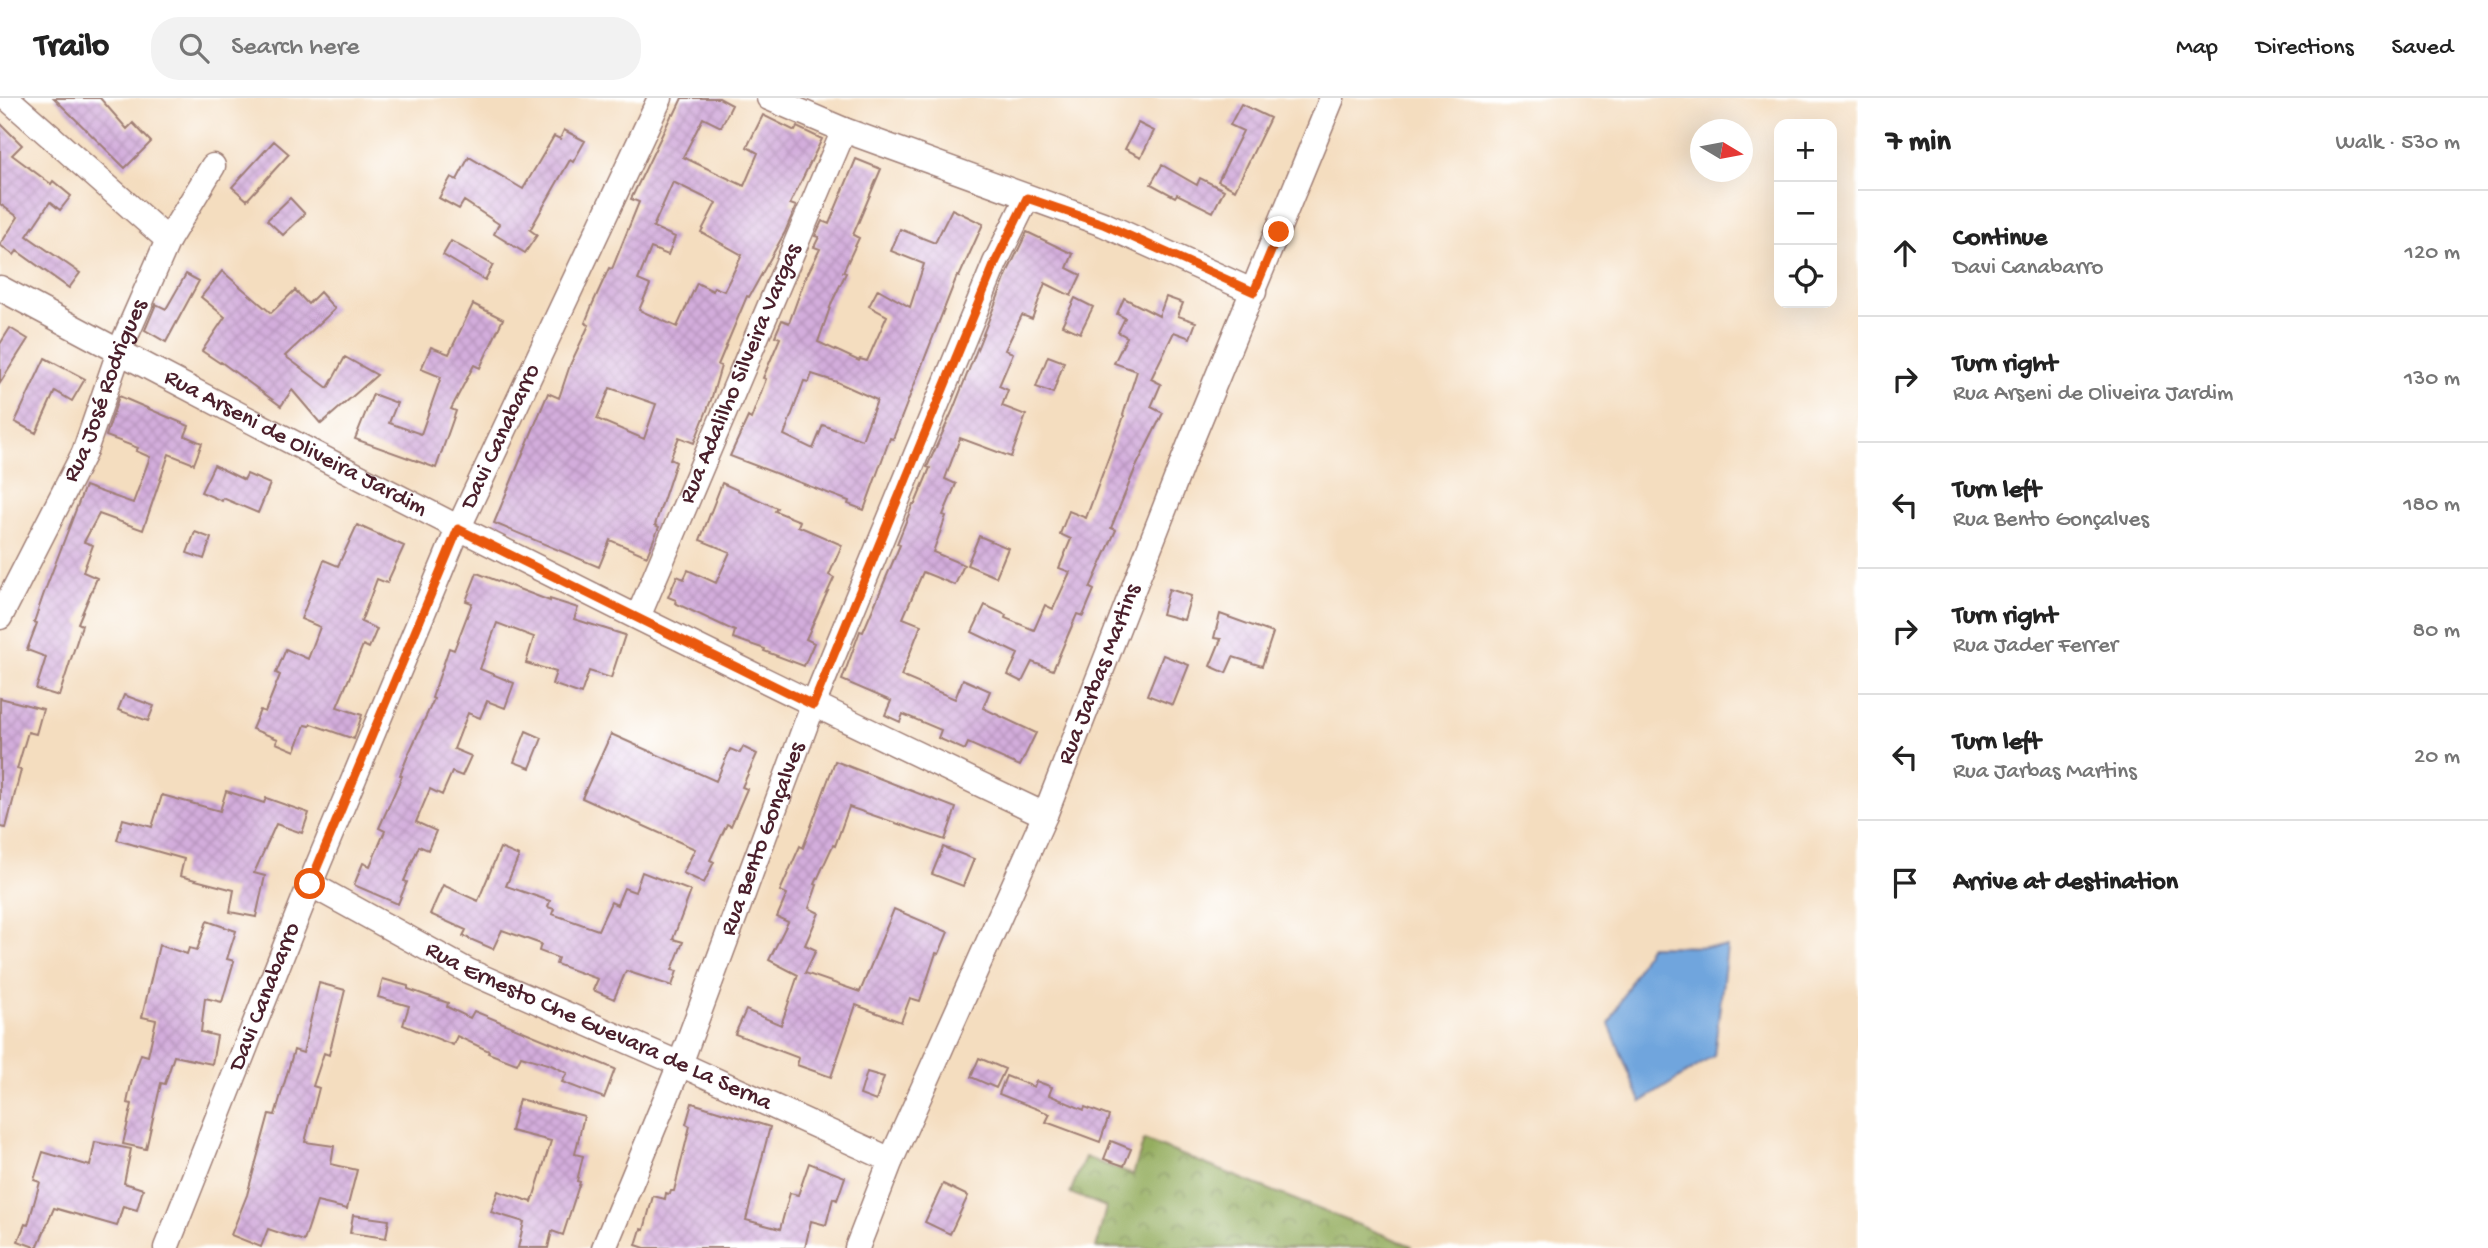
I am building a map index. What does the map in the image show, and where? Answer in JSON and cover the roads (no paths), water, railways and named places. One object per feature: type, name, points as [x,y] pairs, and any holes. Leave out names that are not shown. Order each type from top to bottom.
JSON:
[{"type":"street","points":[[7,98],[168,240]]},
{"type":"street","name":"Davi Canabarro","points":[[166,1248],[310,884],[458,529],[660,98]]},
{"type":"street","points":[[769,98],[844,130],[1103,224],[1254,292]]},
{"type":"street","name":"Rua Jarbas Martins","points":[[857,1248],[891,1160],[1045,815],[1189,446],[1332,98]]},
{"type":"street","name":"Rua Adalilho Silveira Vargas","points":[[638,617],[844,130]]},
{"type":"street","name":"Rua José Rodrigues","points":[[0,617],[84,453],[119,352],[168,240],[213,166]]},
{"type":"street","name":"Rua Bento Gonçalves","points":[[604,1248],[680,1064],[813,705],[995,263],[1027,198]]},
{"type":"street","name":"Rua Arseni de Oliveira Jardim","points":[[0,288],[458,529],[813,705],[1045,815]]},
{"type":"street","name":"Rua Ernesto Che Guevara de La Serna","points":[[310,884],[468,971],[891,1160]]},
{"type":"water","points":[[1649,946],[1727,947],[1714,1056],[1641,1102],[1609,1024]]}]
